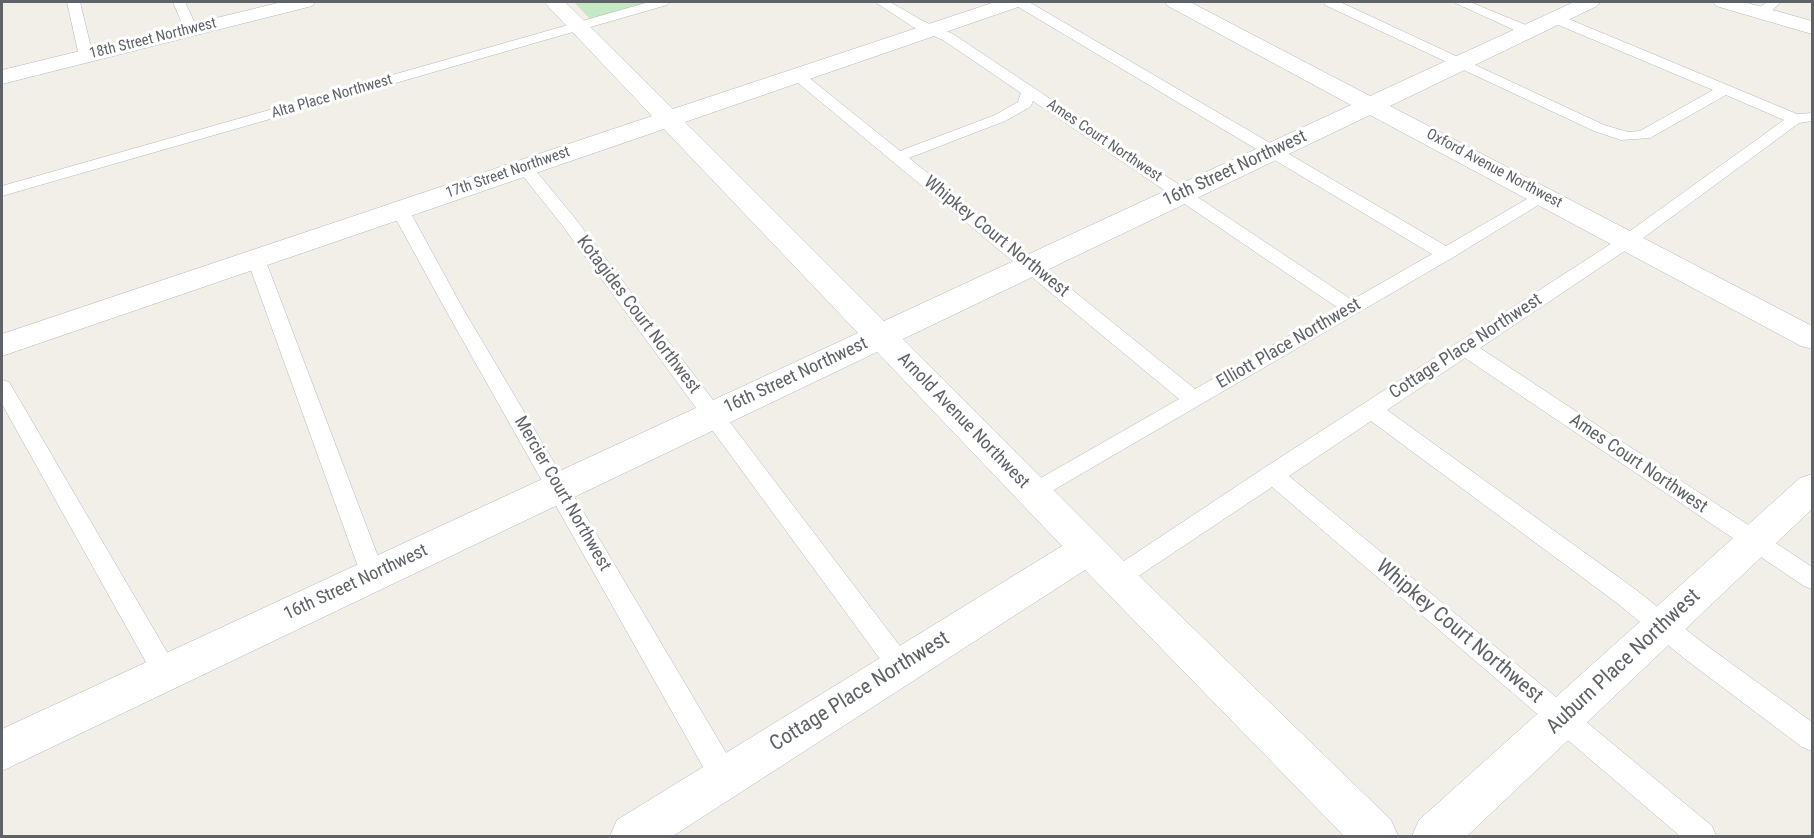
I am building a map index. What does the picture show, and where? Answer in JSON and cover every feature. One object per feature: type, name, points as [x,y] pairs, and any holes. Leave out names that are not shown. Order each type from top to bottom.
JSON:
[{"type":"street","name":"18th Street Northwest","points":[[2,77],[305,2]]},
{"type":"street","name":"Arnold Avenue Northwest","points":[[554,2],[1088,549],[1375,837]]},
{"type":"street","name":"17th Street Northwest","points":[[2,345],[1014,2]]},
{"type":"street","name":"Oxford Avenue Northwest","points":[[1175,2],[1629,240],[1812,339]]},
{"type":"street","name":"16th Street Northwest","points":[[2,750],[1590,2]]},
{"type":"street","points":[[1723,2],[1767,7],[1812,28]]},
{"type":"street","name":"Auburn Place Northwest","points":[[1435,837],[1812,488]]},
{"type":"street","name":"Cottage Place Northwest","points":[[633,837],[1088,549]]},
{"type":"lane","points":[[73,2],[86,56]]},
{"type":"lane","points":[[179,2],[192,30]]},
{"type":"lane","name":"Alta Place Northwest","points":[[2,191],[662,2]]},
{"type":"lane","name":"Ames Court Northwest","points":[[882,2],[918,24],[948,37],[1351,308]]},
{"type":"lane","points":[[1020,2],[1446,254]]},
{"type":"lane","points":[[1330,2],[1599,128],[1627,137],[1644,135],[1725,90]]},
{"type":"lane","points":[[1460,2],[1541,25],[1804,118]]},
{"type":"lane","name":"Whipkey Court Northwest","points":[[797,75],[1194,400]]},
{"type":"lane","points":[[898,157],[1000,118],[1025,104],[1029,90]]},
{"type":"lane","name":"Cottage Place Northwest","points":[[1117,578],[1629,240],[1804,118]]},
{"type":"lane","name":"Kotagides Court Northwest","points":[[525,168],[568,221],[900,666]]},
{"type":"lane","name":"Elliott Place Northwest","points":[[1033,493],[1545,196]]},
{"type":"lane","name":"Mercier Court Northwest","points":[[400,210],[453,307],[725,778]]},
{"type":"lane","points":[[256,259],[373,575]]},
{"type":"lane","name":"Ames Court Northwest","points":[[1464,348],[1812,579]]},
{"type":"lane","points":[[2,387],[165,672]]},
{"type":"lane","points":[[1371,410],[1626,596],[1694,651],[1812,738]]},
{"type":"lane","name":"Whipkey Court Northwest","points":[[1272,474],[1702,837]]},
{"type":"green space","points":[[574,2],[651,2],[590,19]]}]
